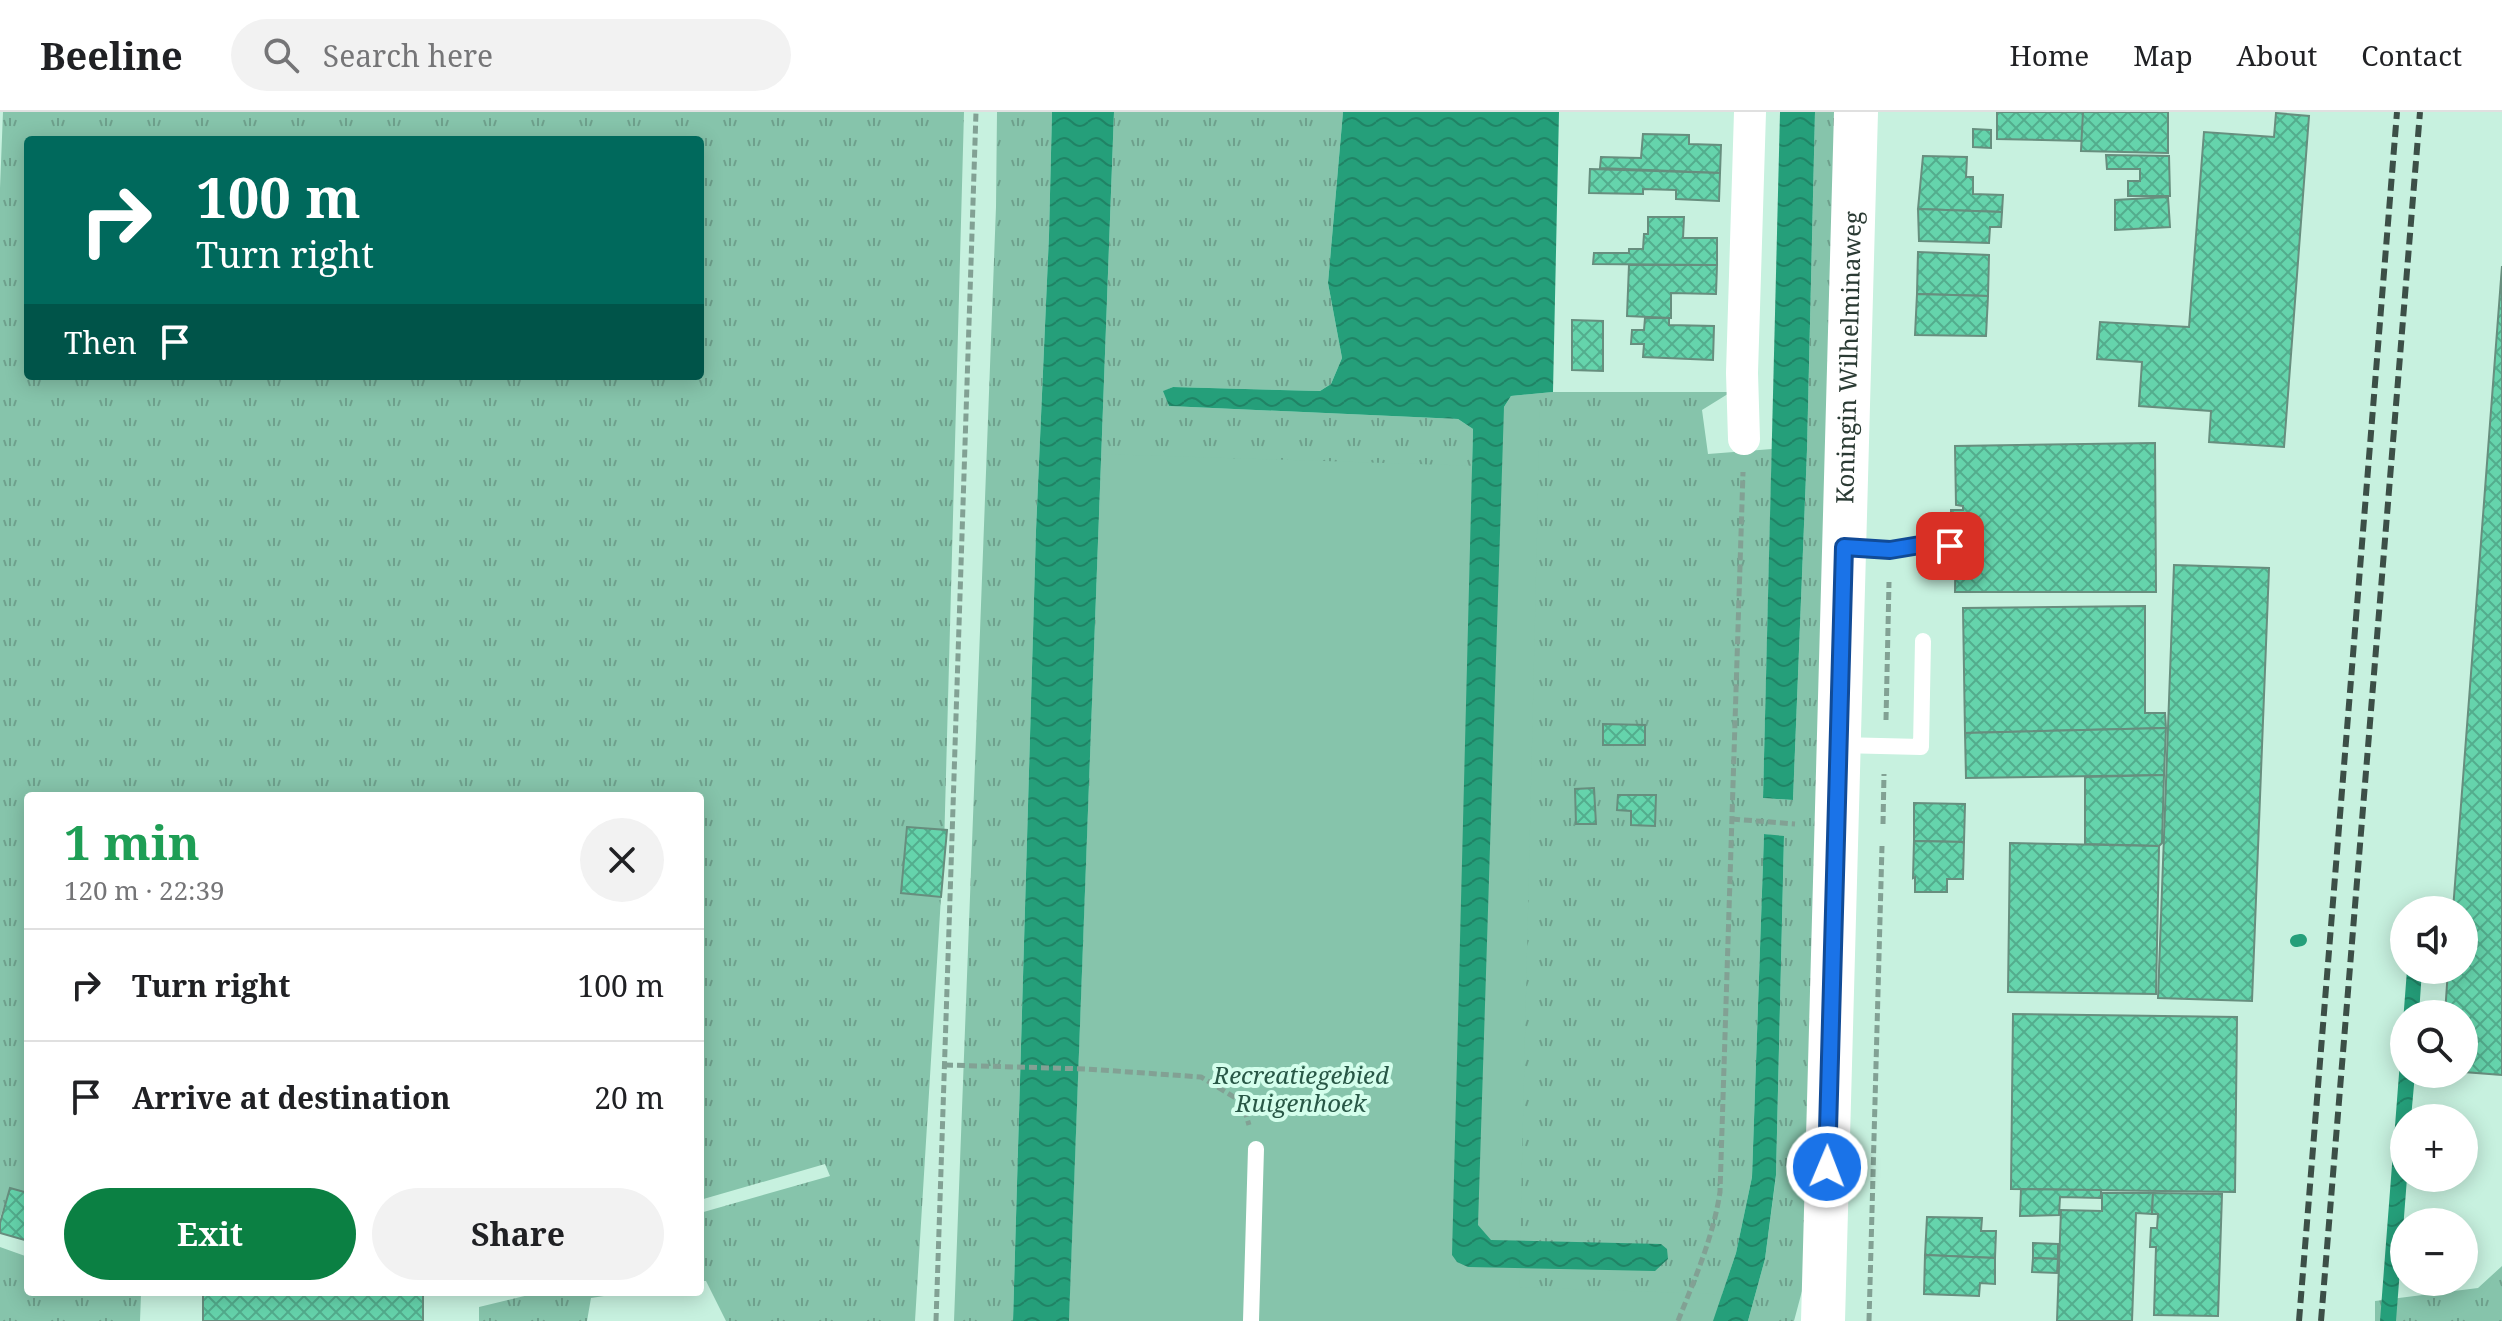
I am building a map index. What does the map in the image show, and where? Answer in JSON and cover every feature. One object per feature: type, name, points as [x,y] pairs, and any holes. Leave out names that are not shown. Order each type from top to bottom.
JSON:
[{"type":"main road","name":"Koningin Wilhelminaweg","points":[[1823,1321],[1856,112]]},
{"type":"street","points":[[1744,439],[1742,373],[1750,112]]},
{"type":"lane","points":[[1844,547],[1890,550],[1920,545],[1950,546]]},
{"type":"lane","points":[[1839,745],[1921,747],[1923,641]]},
{"type":"lane","points":[[1251,1321],[1256,1149]]},
{"type":"path","points":[[936,1321],[976,112]]},
{"type":"path","points":[[1678,1321],[1710,1239],[1720,1192],[1744,439]]},
{"type":"path","points":[[945,1065],[1087,1069],[1201,1077],[1242,1102],[1256,1149]]},
{"type":"green space","points":[[3,112],[964,112],[944,848],[915,1321],[726,1321],[704,1281],[704,1212],[830,1176],[825,1164],[704,1199],[704,792],[24,792],[24,1192],[10,1188],[0,1218],[0,188]]},
{"type":"green space","points":[[997,112],[1052,112],[1036,530],[1013,1321],[954,1321],[996,207]]},
{"type":"green space","points":[[1114,112],[1343,112],[1328,283],[1342,358],[1331,384],[1320,391],[1173,387],[1164,391],[1169,406],[1458,419],[1473,429],[1452,1235],[1491,1240],[1478,1225],[1504,407],[1511,396],[1553,392],[1731,392],[1702,410],[1708,454],[1772,449],[1763,798],[1793,800],[1807,450],[1815,112],[1837,112],[1806,1276],[1794,1321],[1748,1321],[1765,1259],[1776,1176],[1784,837],[1764,834],[1752,1177],[1736,1253],[1717,1310],[1069,1321]]},
{"type":"green space","name":"Recreatiegebied Ruigenhoek","points":[[1484,409],[1540,409],[1519,1287],[1740,1295],[1736,1321],[1069,1321],[1102,454],[1479,466]]},
{"type":"green space","points":[[0,1247],[24,1256],[24,1296],[141,1296],[140,1321],[0,1321]]},
{"type":"green space","points":[[2502,1266],[2502,1321],[2375,1321],[2375,1301],[2415,1296],[2478,1296],[2478,1288]]},
{"type":"green space","points":[[524,1296],[604,1296],[591,1298],[587,1321],[479,1321],[479,1307]]},
{"type":"water","points":[[1052,112],[1114,112],[1069,1321],[1013,1321],[1036,530]]},
{"type":"water","points":[[1343,112],[1559,112],[1553,392],[1511,396],[1504,407],[1478,1225],[1491,1240],[1661,1244],[1667,1249],[1668,1259],[1655,1271],[1468,1267],[1457,1262],[1452,1255],[1473,429],[1458,419],[1169,406],[1163,391],[1173,387],[1320,391],[1331,384],[1342,358],[1328,283]]},
{"type":"water","points":[[1780,112],[1815,112],[1807,450],[1793,800],[1763,798]]},
{"type":"water","points":[[1764,834],[1784,836],[1776,1175],[1765,1259],[1748,1321],[1713,1321],[1736,1253],[1752,1177]]},
{"type":"water","points":[[2406,984],[2421,984],[2420,1000],[2405,1000]]},
{"type":"water","points":[[2398,1088],[2414,1088],[2412,1104],[2397,1104]]},
{"type":"water","points":[[2390,1191],[2406,1192],[2405,1208],[2390,1208],[2390,1296],[2398,1296],[2396,1321],[2380,1321]]},
{"type":"building","points":[[1997,112],[2083,112],[2083,141],[1997,139]]},
{"type":"building","points":[[2083,112],[2168,112],[2168,153],[2081,151]]},
{"type":"building","points":[[2276,113],[2309,116],[2284,447],[2209,442],[2211,411],[2139,406],[2142,362],[2097,359],[2100,322],[2189,327],[2204,132],[2274,137]]},
{"type":"building","points":[[1973,129],[1991,130],[1991,148],[1973,147]]},
{"type":"building","points":[[1643,134],[1689,135],[1689,144],[1721,145],[1720,173],[1600,168],[1601,157],[1641,158]]},
{"type":"building","points":[[2106,155],[2169,156],[2170,196],[2128,196],[2128,181],[2140,181],[2140,169],[2107,169]]},
{"type":"building","points":[[1923,156],[1967,157],[1966,177],[1973,177],[1973,194],[2003,195],[2002,212],[1918,209]]},
{"type":"building","points":[[1590,169],[1720,173],[1719,201],[1676,199],[1676,190],[1643,189],[1643,194],[1589,193]]},
{"type":"building","points":[[2168,197],[2170,227],[2115,230],[2115,200]]},
{"type":"building","points":[[1918,209],[2002,212],[2001,227],[1990,227],[1989,243],[1919,241]]},
{"type":"building","points":[[1648,217],[1684,217],[1683,238],[1717,238],[1717,265],[1593,264],[1594,253],[1629,253],[1629,249],[1643,249],[1644,234],[1648,234]]},
{"type":"building","points":[[1918,252],[1989,255],[1988,296],[1917,294]]},
{"type":"building","points":[[1629,265],[1717,265],[1716,294],[1671,293],[1671,318],[1627,316]]},
{"type":"building","points":[[2502,266],[2502,1075],[2478,1073],[2478,1000],[2446,1000],[2447,984],[2478,984],[2478,896],[2454,896]]},
{"type":"building","points":[[1917,294],[1988,296],[1986,336],[1915,335]]},
{"type":"building","points":[[1645,318],[1669,318],[1669,325],[1714,326],[1713,360],[1643,357],[1644,344],[1631,344],[1632,330],[1644,330]]},
{"type":"building","points":[[1572,320],[1603,321],[1603,371],[1572,370]]},
{"type":"building","points":[[2155,443],[2156,592],[1955,592],[1956,529],[1963,530],[1964,525],[1951,525],[1951,510],[1963,510],[1963,506],[1956,505],[1955,446]]},
{"type":"building","points":[[2174,565],[2269,568],[2252,1001],[2158,998]]},
{"type":"building","points":[[2145,606],[2145,713],[2165,713],[2166,728],[1965,733],[1963,608]]},
{"type":"building","points":[[1603,724],[1645,725],[1645,745],[1603,745]]},
{"type":"building","points":[[2166,728],[2164,775],[1966,778],[1965,733]]},
{"type":"building","points":[[2164,775],[2162,843],[2159,846],[2085,844],[2085,777]]},
{"type":"building","points":[[1594,788],[1596,824],[1576,824],[1575,789]]},
{"type":"building","points":[[1618,795],[1656,795],[1655,826],[1631,825],[1631,811],[1617,810]]},
{"type":"building","points":[[1914,803],[1965,804],[1964,842],[1914,841]]},
{"type":"building","points":[[907,827],[947,830],[941,897],[901,893]]},
{"type":"building","points":[[1914,841],[1964,842],[1963,879],[1947,879],[1947,892],[1915,892]]},
{"type":"building","points":[[2010,843],[2159,846],[2156,994],[2008,992]]},
{"type":"building","points":[[2013,1014],[2237,1017],[2235,1192],[2011,1189]]},
{"type":"building","points":[[10,1188],[24,1192],[24,1240],[0,1233]]},
{"type":"building","points":[[2021,1189],[2101,1190],[2101,1198],[2060,1197],[2059,1215],[2020,1216]]},
{"type":"building","points":[[2102,1193],[2153,1193],[2152,1214],[2136,1213],[2132,1321],[2057,1321],[2061,1210],[2102,1211]]},
{"type":"building","points":[[2153,1193],[2222,1194],[2218,1316],[2154,1315],[2156,1247],[2150,1247],[2151,1228],[2157,1228],[2158,1214],[2152,1214]]},
{"type":"building","points":[[1927,1217],[1982,1218],[1981,1231],[1996,1231],[1995,1258],[1925,1255]]},
{"type":"building","points":[[2033,1243],[2058,1244],[2058,1259],[2033,1258]]},
{"type":"building","points":[[1925,1255],[1995,1258],[1995,1284],[1980,1283],[1979,1296],[1924,1294]]},
{"type":"building","points":[[2033,1258],[2058,1259],[2057,1273],[2032,1272]]},
{"type":"building","points":[[203,1296],[423,1296],[423,1321],[203,1321]]},
{"type":"waterway","points":[[2296,941],[2301,940]]},
{"type":"railway","points":[[2299,1321],[2397,112]]},
{"type":"railway","points":[[2321,1321],[2420,112]]},
{"type":"route","points":[[1827,1167],[1844,547],[1890,550],[1920,545],[1950,546]]}]
